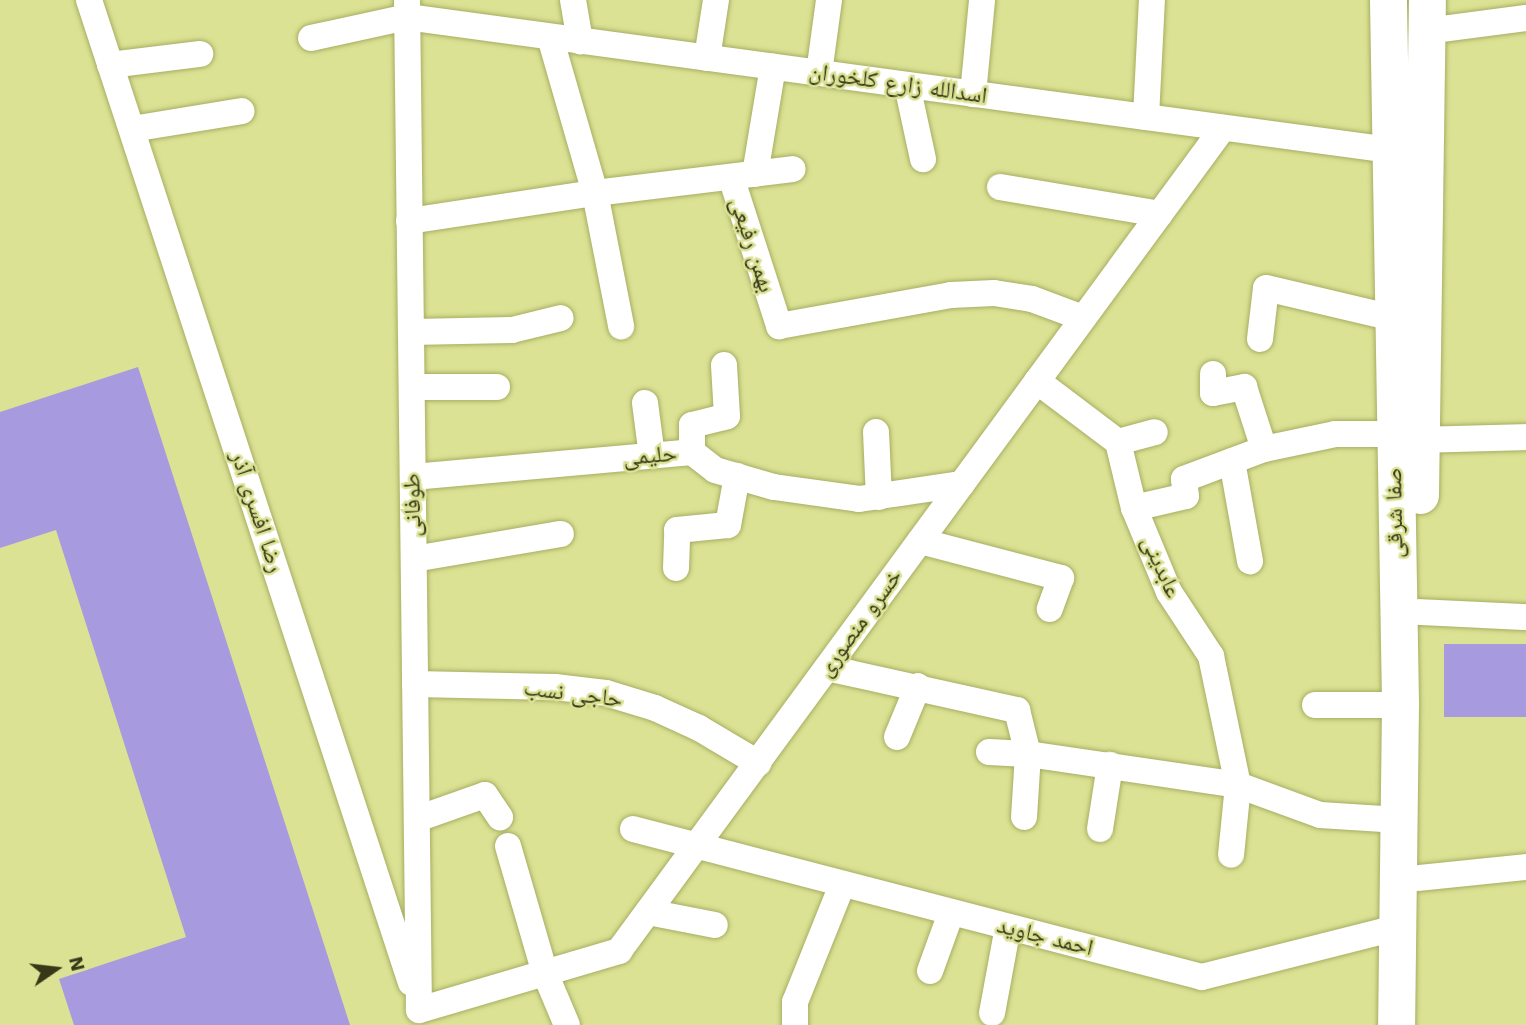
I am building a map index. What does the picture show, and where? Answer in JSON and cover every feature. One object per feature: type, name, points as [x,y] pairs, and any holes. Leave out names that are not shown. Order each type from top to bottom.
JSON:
[{"type":"main road","name":"صفا شرقی","points":[[1388,0],[1389,150],[1408,322]]},
{"type":"main road","name":"صفا شرقی","points":[[1417,1025],[1407,925],[1408,322],[1425,154],[1427,15]]},
{"type":"main road","points":[[1388,36],[1427,15]]},
{"type":"main road","points":[[1389,150],[1425,154]]},
{"type":"main road","name":"صفا شرقی","points":[[1407,878],[1399,820],[1409,705]]},
{"type":"main road","name":"صفا شرقی","points":[[1396,1025],[1407,925]]},
{"type":"street","name":"رضا افسری آذر","points":[[89,0],[422,1018]]},
{"type":"street","points":[[573,0],[580,41]]},
{"type":"street","points":[[707,58],[716,0]]},
{"type":"street","points":[[819,73],[830,0]]},
{"type":"street","points":[[973,94],[982,0]]},
{"type":"street","points":[[1146,117],[1152,0]]},
{"type":"street","points":[[311,38],[407,9]]},
{"type":"street","name":"اسدالله زارع کلخوران","points":[[407,9],[550,37],[1389,150]]},
{"type":"street","name":"طوفانی","points":[[407,9],[422,1018]]},
{"type":"street","points":[[1427,15],[1526,18]]},
{"type":"street","points":[[550,37],[595,193],[621,326]]},
{"type":"street","points":[[110,65],[200,54]]},
{"type":"street","points":[[773,67],[743,175],[793,169]]},
{"type":"street","points":[[907,85],[923,159]]},
{"type":"street","points":[[132,129],[242,111]]},
{"type":"street","name":"خسرو منصوری","points":[[422,1018],[545,973],[619,951],[1223,128]]},
{"type":"street","name":"بهمن رفیعی","points":[[409,221],[595,193],[743,175],[779,326],[951,295],[994,293],[1032,299],[1083,318]]},
{"type":"street","points":[[1000,187],[1160,214]]},
{"type":"street","points":[[1260,339],[1266,288],[1408,322]]},
{"type":"street","points":[[411,332],[512,330],[561,318]]},
{"type":"street","points":[[692,452],[692,425],[727,416],[724,365]]},
{"type":"street","points":[[1213,374],[1213,393],[1244,387],[1264,449]]},
{"type":"street","points":[[1037,381],[1118,443],[1155,432]]},
{"type":"street","points":[[411,387],[497,387]]},
{"type":"street","points":[[646,403],[652,456]]},
{"type":"street","points":[[876,432],[879,497]]},
{"type":"street","points":[[1134,508],[1186,496],[1185,479],[1264,449],[1335,435],[1526,437]]},
{"type":"street","name":"عابدینی","points":[[1118,443],[1134,508],[1169,592],[1211,656],[1238,785],[1231,855]]},
{"type":"street","name":"حلیمی","points":[[413,477],[692,452],[715,470],[774,487],[859,499],[962,484]]},
{"type":"street","points":[[1232,461],[1250,561]]},
{"type":"street","points":[[676,568],[677,530],[728,525],[737,476]]},
{"type":"street","points":[[414,559],[561,534]]},
{"type":"street","points":[[920,541],[1061,578],[1050,609]]},
{"type":"street","points":[[1408,613],[1526,617]]},
{"type":"street","points":[[827,668],[1017,710],[1028,754],[1024,817]]},
{"type":"street","name":"حاجی نسب","points":[[415,684],[555,687],[606,693],[655,708],[699,728],[758,763]]},
{"type":"street","points":[[897,737],[918,686]]},
{"type":"street","points":[[1315,705],[1409,705]]},
{"type":"street","points":[[989,752],[1028,754],[1238,785],[1320,815],[1399,820]]},
{"type":"street","points":[[1100,828],[1110,765]]},
{"type":"street","points":[[417,819],[485,795],[500,817]]},
{"type":"street","name":"احمد جاوید","points":[[633,829],[695,848],[1202,977],[1407,925]]},
{"type":"street","points":[[508,846],[545,973],[567,1025]]},
{"type":"street","points":[[1407,878],[1526,867]]},
{"type":"street","points":[[795,1025],[795,1002],[842,885]]},
{"type":"street","points":[[648,912],[715,925]]},
{"type":"street","points":[[930,971],[951,913]]},
{"type":"street","points":[[992,1013],[1009,927]]},
{"type":"building","points":[[138,367],[350,1025],[74,1025],[59,979],[186,937],[56,530],[0,548],[0,412]]},
{"type":"building","points":[[1444,644],[1526,644],[1526,717],[1444,717]]}]
